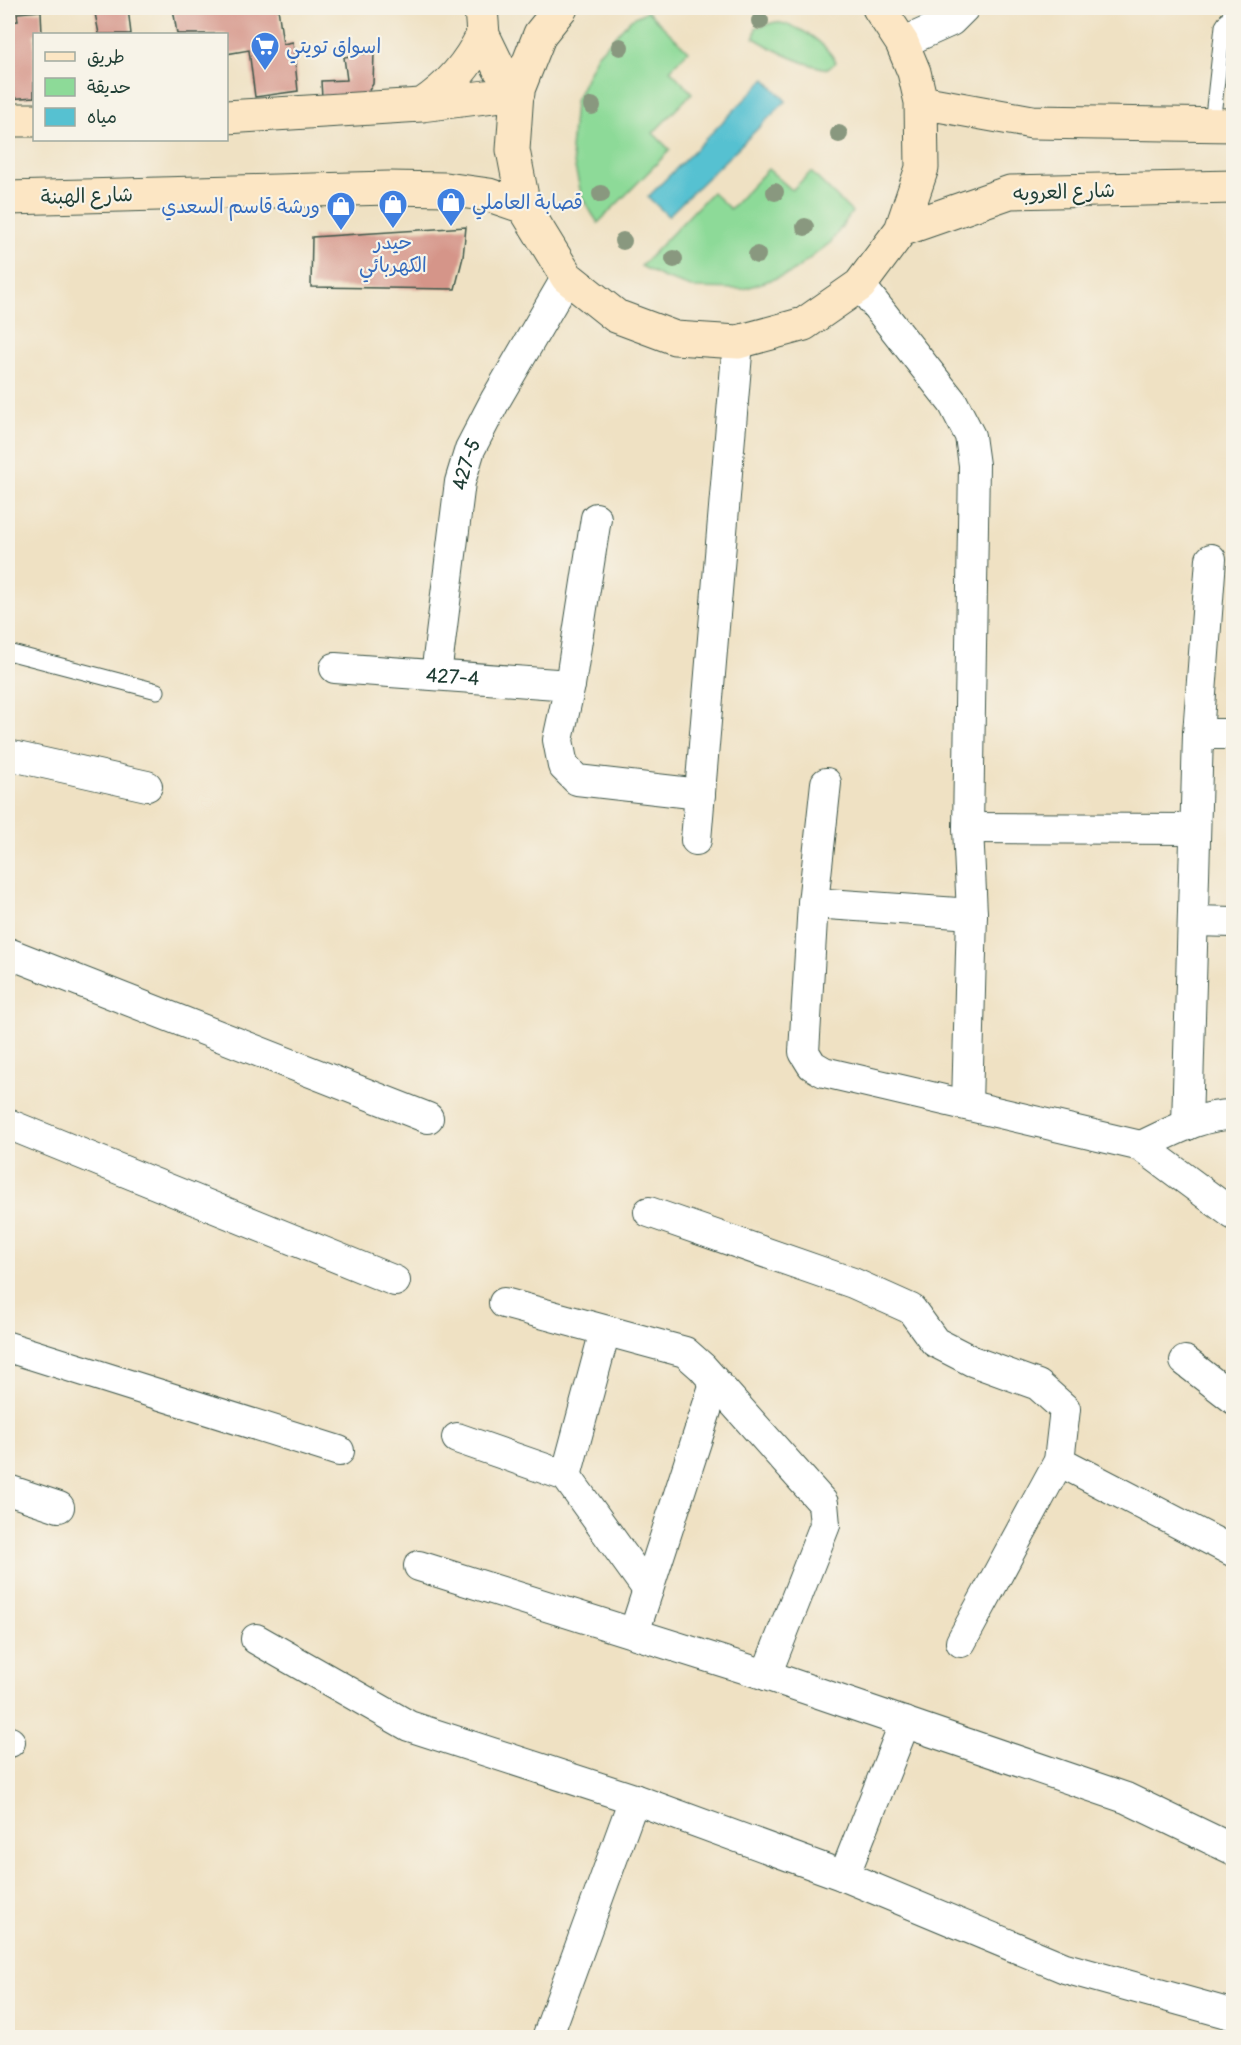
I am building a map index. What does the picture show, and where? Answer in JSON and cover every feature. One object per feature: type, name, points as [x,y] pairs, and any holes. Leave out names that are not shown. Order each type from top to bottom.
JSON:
[{"type":"street","points":[[561,8],[540,34],[517,92],[513,150],[524,207],[567,277],[616,316],[675,338],[738,342],[804,324],[860,285],[901,230],[922,168],[921,102],[914,72],[892,19],[951,21],[964,8]]},
{"type":"street","points":[[482,21],[499,68],[517,92]]},
{"type":"street","points":[[421,105],[441,92],[458,76],[472,56],[482,21]]},
{"type":"street","points":[[228,117],[421,105],[517,92]]},
{"type":"street","points":[[921,102],[1032,122],[1222,125]]},
{"type":"street","points":[[8,120],[33,120]]},
{"type":"street","name":"شارع العروبه","points":[[901,230],[1010,192],[1233,187]]},
{"type":"street","name":"شارع الهبنة","points":[[8,198],[401,188],[446,189],[489,195],[524,207]]},
{"type":"street","name":"427-5","points":[[436,675],[459,482],[470,449],[496,399],[567,277]]},
{"type":"street","points":[[860,285],[953,403],[970,436],[974,465],[968,828],[972,914],[967,1106]]},
{"type":"street","points":[[696,840],[738,342]]},
{"type":"street","points":[[596,518],[570,685],[558,740],[563,766],[577,780],[700,794]]},
{"type":"street","points":[[1187,1125],[1198,734],[1211,559]]},
{"type":"street","name":"427-4","points":[[335,668],[570,685]]},
{"type":"street","points":[[1198,734],[1233,734]]},
{"type":"street","points":[[8,755],[147,786]]},
{"type":"street","points":[[826,783],[813,903],[804,1052],[812,1065],[824,1071],[1141,1146],[1233,1215]]},
{"type":"street","points":[[968,828],[1195,830]]},
{"type":"street","points":[[813,903],[972,914]]},
{"type":"street","points":[[1193,921],[1233,922]]},
{"type":"street","points":[[8,953],[428,1118]]},
{"type":"street","points":[[1141,1146],[1187,1125],[1219,1114],[1233,1115]]},
{"type":"street","points":[[8,1124],[395,1281]]},
{"type":"street","points":[[649,1212],[853,1283],[911,1310],[935,1342],[972,1361],[1038,1385],[1065,1409],[1059,1461],[961,1642]]},
{"type":"street","points":[[504,1303],[685,1352],[702,1367],[823,1503],[825,1525],[766,1675]]},
{"type":"street","points":[[566,1476],[605,1331]]},
{"type":"street","points":[[8,1347],[339,1451]]},
{"type":"street","points":[[1185,1361],[1233,1398]]},
{"type":"street","points":[[634,1633],[715,1383]]},
{"type":"street","points":[[457,1438],[566,1476],[648,1590]]},
{"type":"street","points":[[1059,1461],[1233,1552]]},
{"type":"street","points":[[8,1490],[59,1507]]},
{"type":"street","points":[[420,1566],[766,1675],[1125,1798],[1233,1850]]},
{"type":"street","points":[[256,1639],[410,1726],[634,1799],[844,1876],[1065,1968],[1233,2015]]},
{"type":"street","points":[[844,1876],[905,1722]]},
{"type":"street","points":[[547,2037],[634,1799]]},
{"type":"lane","points":[[1222,125],[1223,26],[1233,9]]},
{"type":"lane","points":[[8,652],[157,691]]},
{"type":"green space","points":[[647,11],[688,51],[670,70],[692,93],[653,133],[670,150],[598,223],[582,198],[571,150],[575,101],[597,55],[631,19]]},
{"type":"green space","points":[[776,22],[810,35],[825,47],[836,62],[828,69],[808,64],[780,53],[754,38],[756,27]]},
{"type":"green space","points":[[768,169],[792,190],[811,172],[852,212],[831,242],[791,273],[744,289],[694,288],[662,277],[641,266],[712,192],[730,209]]},
{"type":"water","points":[[765,79],[786,101],[668,216],[648,197]]},
{"type":"building","points":[[94,8],[128,8],[131,33],[99,33]]},
{"type":"building","points":[[173,8],[278,8],[283,44],[293,42],[298,91],[255,97],[249,50],[228,54],[228,33],[177,33]]},
{"type":"building","points":[[41,11],[42,33],[33,33],[33,97],[8,99],[8,22],[18,21],[17,13]]},
{"type":"building","points":[[374,52],[373,84],[366,95],[322,98],[321,81],[347,80],[344,57]]},
{"type":"building","points":[[466,227],[463,257],[455,289],[311,287],[312,237]]},
{"type":"place","name":"اسواق تويتي","points":[[265,72]]},
{"type":"place","name":"قصابة العاملي","points":[[451,228]]},
{"type":"place","name":"حيدر الكهربائي","points":[[393,230]]},
{"type":"place","name":"ورشة قاسم السعدي","points":[[341,232]]}]
